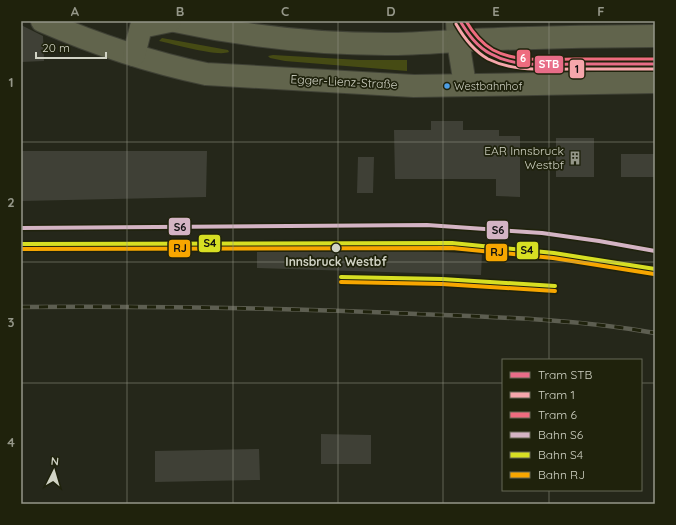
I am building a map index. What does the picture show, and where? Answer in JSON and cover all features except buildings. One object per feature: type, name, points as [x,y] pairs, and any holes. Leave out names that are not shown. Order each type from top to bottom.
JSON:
[{"type":"main road","name":"Egger-Lienz-Straße","points":[[42,21],[88,41],[176,68],[206,74],[414,86],[655,82]]},
{"type":"main road","points":[[134,55],[142,27],[170,21]]},
{"type":"main road","points":[[175,21],[218,30],[311,41],[392,44],[458,31],[655,36]]},
{"type":"main road","points":[[458,31],[465,85]]},
{"type":"green space","points":[[162,38],[228,50],[229,52],[215,53],[195,50],[159,41]]},
{"type":"green space","points":[[273,55],[360,60],[407,60],[407,71],[285,61],[270,58],[268,56]]},
{"type":"railway","points":[[21,307],[219,308],[476,316],[536,319],[625,328],[655,333]]},
{"type":"tram line","name":"STB","points":[[460,21],[481,48],[491,54],[511,61],[543,65],[655,64]]},
{"type":"tram line","name":"6","points":[[466,21],[474,34],[481,41],[493,50],[512,57],[544,60],[655,59]]},
{"type":"tram line","name":"1","points":[[456,24],[466,39],[478,52],[488,59],[508,66],[529,69],[655,69]]},
{"type":"rail line","name":"S6","points":[[21,228],[427,225],[542,233],[655,251]]},
{"type":"rail line","name":"S4","points":[[21,244],[452,243],[554,253],[655,269]]},
{"type":"rail line","name":"RJ","points":[[21,249],[452,248],[553,258],[654,274]]},
{"type":"rail line","name":"S4","points":[[341,277],[442,279],[555,286]]},
{"type":"rail line","name":"RJ","points":[[341,282],[442,284],[555,291]]},
{"type":"place","name":"Westbahnhof","points":[[447,86]]},
{"type":"place","name":"EAR Innsbruck Westbf","points":[[575,158]]},
{"type":"place","name":"Innsbruck Westbf","points":[[336,248]]}]
